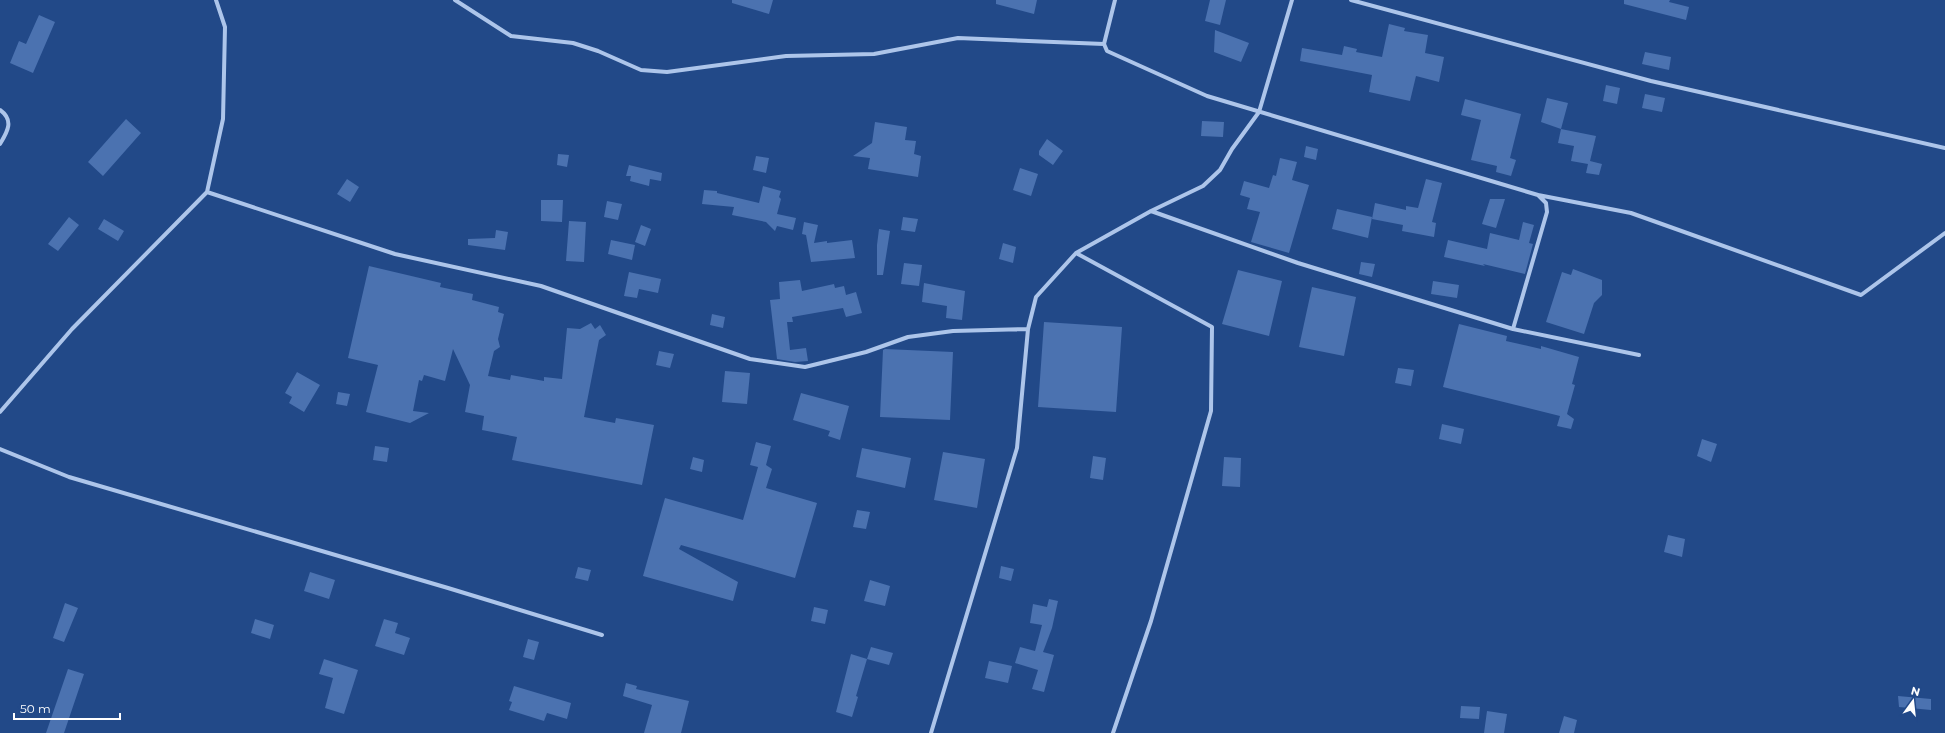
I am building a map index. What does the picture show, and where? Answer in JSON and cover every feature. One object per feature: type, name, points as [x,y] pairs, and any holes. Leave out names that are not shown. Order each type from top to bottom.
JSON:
[{"type":"street","points":[[0,412],[72,329],[207,192],[223,119],[225,27],[216,0]]},
{"type":"street","points":[[455,0],[511,36],[573,43],[598,50],[641,70],[667,72],[786,56],[874,54],[958,38],[1104,44]]},
{"type":"street","points":[[1115,0],[1104,44],[1107,51],[1200,93],[1538,195],[1631,213],[1860,295],[1945,233]]},
{"type":"street","points":[[931,733],[1017,448],[1028,329],[1036,297],[1076,253],[1150,211],[1204,186],[1220,170],[1232,149],[1259,112],[1292,0]]},
{"type":"street","points":[[1351,0],[1651,81],[1945,148]]},
{"type":"street","points":[[0,110],[6,114],[10,123],[7,133],[0,144]]},
{"type":"street","points":[[207,192],[396,254],[541,286],[750,358],[805,368],[866,352],[908,337],[953,331],[1028,329]]},
{"type":"street","points":[[1513,329],[1547,212],[1546,203],[1538,195]]},
{"type":"street","points":[[1150,211],[1298,263],[1513,329],[1639,355]]},
{"type":"street","points":[[1076,253],[1212,327],[1211,411],[1151,621],[1113,733]]},
{"type":"street","points":[[0,449],[69,477],[448,588],[602,635]]},
{"type":"building","points":[[732,0],[773,0],[769,14],[732,3]]},
{"type":"building","points":[[996,0],[1037,0],[1034,14],[996,4]]},
{"type":"building","points":[[1210,0],[1226,0],[1220,25],[1205,21]]},
{"type":"building","points":[[1624,0],[1670,0],[1669,2],[1689,7],[1686,20],[1624,4]]},
{"type":"building","points":[[39,15],[55,22],[33,73],[10,63],[19,41],[26,44]]},
{"type":"building","points":[[1389,24],[1405,28],[1404,31],[1428,35],[1425,53],[1444,57],[1439,82],[1416,76],[1410,101],[1369,92],[1372,75],[1300,61],[1302,48],[1342,55],[1344,46],[1357,49],[1356,52],[1382,57]]},
{"type":"building","points":[[1215,30],[1249,43],[1241,62],[1214,52]]},
{"type":"building","points":[[1645,52],[1671,57],[1669,70],[1642,64]]},
{"type":"building","points":[[1606,85],[1620,88],[1617,104],[1603,101]]},
{"type":"building","points":[[1645,94],[1665,98],[1662,112],[1642,108]]},
{"type":"building","points":[[1547,98],[1568,103],[1561,129],[1541,122]]},
{"type":"building","points":[[1465,99],[1521,114],[1510,158],[1516,160],[1511,176],[1496,172],[1497,166],[1471,160],[1481,120],[1461,115]]},
{"type":"building","points":[[126,119],[141,133],[103,176],[88,162]]},
{"type":"building","points":[[1202,121],[1224,122],[1223,137],[1201,136]]},
{"type":"building","points":[[875,122],[907,127],[905,140],[916,141],[914,154],[921,156],[918,177],[868,169],[870,158],[853,156],[872,143]]},
{"type":"building","points":[[1561,129],[1596,136],[1590,161],[1602,164],[1599,175],[1586,173],[1588,164],[1571,161],[1574,146],[1558,143]]},
{"type":"building","points":[[1047,139],[1063,151],[1053,165],[1039,155],[1039,151]]},
{"type":"building","points":[[1306,146],[1318,149],[1316,160],[1304,157]]},
{"type":"building","points":[[558,154],[569,155],[567,167],[557,165]]},
{"type":"building","points":[[756,156],[769,158],[766,173],[753,170]]},
{"type":"building","points":[[1280,158],[1297,162],[1292,180],[1309,185],[1289,253],[1251,242],[1260,212],[1247,209],[1250,198],[1240,195],[1244,181],[1269,188],[1273,175],[1276,176]]},
{"type":"building","points":[[629,165],[662,173],[661,181],[650,179],[649,186],[630,181],[631,176],[626,176]]},
{"type":"building","points":[[1020,168],[1038,174],[1031,196],[1013,190]]},
{"type":"building","points":[[347,179],[359,187],[350,202],[337,194]]},
{"type":"building","points":[[1426,179],[1442,183],[1432,222],[1436,223],[1434,237],[1402,231],[1403,225],[1372,219],[1375,203],[1406,210],[1406,206],[1418,208]]},
{"type":"building","points":[[763,186],[781,191],[779,197],[781,199],[777,214],[796,218],[793,230],[777,226],[775,231],[766,222],[732,215],[734,207],[702,204],[704,190],[717,191],[717,193],[759,203]]},
{"type":"building","points":[[1490,199],[1505,199],[1496,228],[1482,224]]},
{"type":"building","points":[[541,200],[563,200],[562,222],[541,221]]},
{"type":"building","points":[[607,201],[622,204],[618,220],[604,217]]},
{"type":"building","points":[[1337,209],[1372,217],[1368,238],[1332,229]]},
{"type":"building","points":[[69,217],[79,225],[58,251],[48,244]]},
{"type":"building","points":[[903,217],[918,219],[915,232],[901,230]]},
{"type":"building","points":[[104,219],[124,231],[118,241],[98,229]]},
{"type":"building","points":[[569,221],[586,222],[584,262],[566,261]]},
{"type":"building","points":[[804,222],[818,225],[814,243],[852,240],[855,258],[811,262],[806,235],[802,234]]},
{"type":"building","points":[[1523,222],[1534,225],[1529,243],[1533,244],[1525,274],[1444,257],[1448,240],[1487,249],[1490,233],[1519,240]]},
{"type":"building","points":[[641,225],[651,229],[645,246],[635,242]]},
{"type":"building","points":[[879,229],[890,231],[883,275],[877,275],[877,245]]},
{"type":"building","points":[[496,230],[508,232],[505,250],[468,245],[468,239],[495,238]]},
{"type":"building","points":[[611,240],[635,245],[632,260],[608,254]]},
{"type":"building","points":[[1003,243],[1016,247],[1013,263],[999,259]]},
{"type":"building","points":[[1361,262],[1375,264],[1372,277],[1359,274]]},
{"type":"building","points":[[904,263],[922,265],[919,286],[901,284]]},
{"type":"building","points":[[369,266],[441,283],[440,287],[473,294],[472,300],[499,307],[498,312],[504,314],[498,339],[500,347],[494,351],[488,376],[510,380],[511,375],[544,381],[544,377],[562,379],[567,328],[580,329],[591,323],[595,329],[600,325],[606,335],[599,340],[584,417],[615,423],[616,418],[654,425],[642,485],[512,460],[517,437],[482,430],[484,416],[465,412],[470,385],[453,349],[445,381],[424,375],[422,381],[419,380],[413,411],[429,413],[410,423],[366,412],[378,365],[348,358]]},
{"type":"building","points":[[1573,269],[1602,280],[1602,295],[1594,303],[1584,334],[1546,322],[1562,272],[1571,275]]},
{"type":"building","points":[[1238,270],[1282,281],[1269,336],[1222,324]]},
{"type":"building","points":[[629,272],[661,279],[658,293],[639,289],[637,298],[624,296]]},
{"type":"building","points":[[800,280],[802,291],[834,284],[835,288],[844,286],[846,295],[856,292],[862,313],[846,317],[843,308],[792,317],[793,322],[787,322],[790,350],[806,348],[808,361],[795,362],[777,359],[770,300],[780,299],[779,282]]},
{"type":"building","points":[[1433,281],[1459,285],[1457,298],[1431,294]]},
{"type":"building","points":[[924,283],[965,291],[962,320],[946,318],[947,306],[922,302]]},
{"type":"building","points":[[1312,287],[1356,297],[1344,356],[1299,347]]},
{"type":"building","points":[[712,314],[725,317],[723,328],[710,325]]},
{"type":"building","points":[[1044,322],[1122,327],[1116,412],[1038,407]]},
{"type":"building","points":[[1459,324],[1507,336],[1506,341],[1541,349],[1541,346],[1579,357],[1572,384],[1575,385],[1567,414],[1574,419],[1571,429],[1557,426],[1560,416],[1443,387]]},
{"type":"building","points":[[883,350],[953,352],[950,420],[880,417]]},
{"type":"building","points":[[659,351],[674,354],[670,368],[656,365]]},
{"type":"building","points":[[1398,368],[1414,370],[1411,386],[1395,383]]},
{"type":"building","points":[[725,371],[750,373],[747,404],[722,402]]},
{"type":"building","points":[[297,372],[320,385],[304,412],[289,403],[292,397],[285,393]]},
{"type":"building","points":[[338,392],[350,394],[347,406],[336,404]]},
{"type":"building","points":[[801,393],[849,406],[840,440],[828,436],[830,431],[793,420]]},
{"type":"building","points":[[1442,424],[1464,429],[1461,444],[1439,439]]},
{"type":"building","points":[[1702,439],[1717,444],[1711,462],[1697,456]]},
{"type":"building","points":[[756,442],[771,446],[766,465],[772,469],[766,488],[817,503],[795,578],[681,545],[679,549],[738,582],[733,601],[643,576],[665,498],[743,520],[758,467],[750,465]]},
{"type":"building","points":[[375,446],[389,448],[387,462],[373,460]]},
{"type":"building","points":[[862,448],[911,458],[905,488],[856,477]]},
{"type":"building","points":[[943,452],[985,459],[977,508],[934,500]]},
{"type":"building","points":[[1093,456],[1106,458],[1103,480],[1090,478]]},
{"type":"building","points":[[693,457],[704,460],[702,472],[690,469]]},
{"type":"building","points":[[1224,457],[1241,458],[1240,487],[1222,486]]},
{"type":"building","points":[[857,510],[870,512],[866,529],[853,527]]},
{"type":"building","points":[[1668,535],[1685,539],[1682,557],[1664,552]]},
{"type":"building","points":[[1001,566],[1014,569],[1011,581],[999,578]]},
{"type":"building","points":[[578,567],[591,570],[588,581],[575,578]]},
{"type":"building","points":[[310,572],[335,580],[329,599],[304,591]]},
{"type":"building","points":[[870,580],[890,586],[885,606],[864,601]]},
{"type":"building","points":[[1049,599],[1058,601],[1052,628],[1043,652],[1054,655],[1044,692],[1032,689],[1038,670],[1015,663],[1020,647],[1035,651],[1042,625],[1030,623],[1033,604],[1047,607]]},
{"type":"building","points":[[65,603],[78,608],[64,642],[53,638]]},
{"type":"building","points":[[814,607],[828,610],[825,624],[811,621]]},
{"type":"building","points":[[255,619],[274,625],[270,639],[251,633]]},
{"type":"building","points":[[384,619],[398,623],[395,633],[410,638],[404,655],[375,646]]},
{"type":"building","points":[[528,639],[539,642],[534,660],[523,657]]},
{"type":"building","points":[[871,647],[893,653],[889,665],[867,659]]},
{"type":"building","points":[[851,654],[867,659],[856,696],[858,697],[852,717],[836,712]]},
{"type":"building","points":[[324,659],[358,670],[344,714],[325,708],[333,678],[319,674]]},
{"type":"building","points":[[989,661],[1012,666],[1008,683],[985,678]]},
{"type":"building","points":[[68,669],[84,674],[64,733],[46,733]]},
{"type":"building","points":[[626,683],[637,686],[636,689],[689,701],[681,733],[644,733],[652,705],[623,696]]},
{"type":"building","points":[[514,686],[571,703],[567,719],[547,713],[544,721],[509,710],[512,702],[509,701]]},
{"type":"building","points":[[1898,696],[1931,699],[1931,710],[1899,707]]},
{"type":"building","points":[[1461,706],[1480,707],[1479,719],[1460,718]]},
{"type":"building","points":[[1487,711],[1507,714],[1504,733],[1484,733]]},
{"type":"building","points":[[1564,716],[1577,720],[1574,733],[1559,733]]}]
